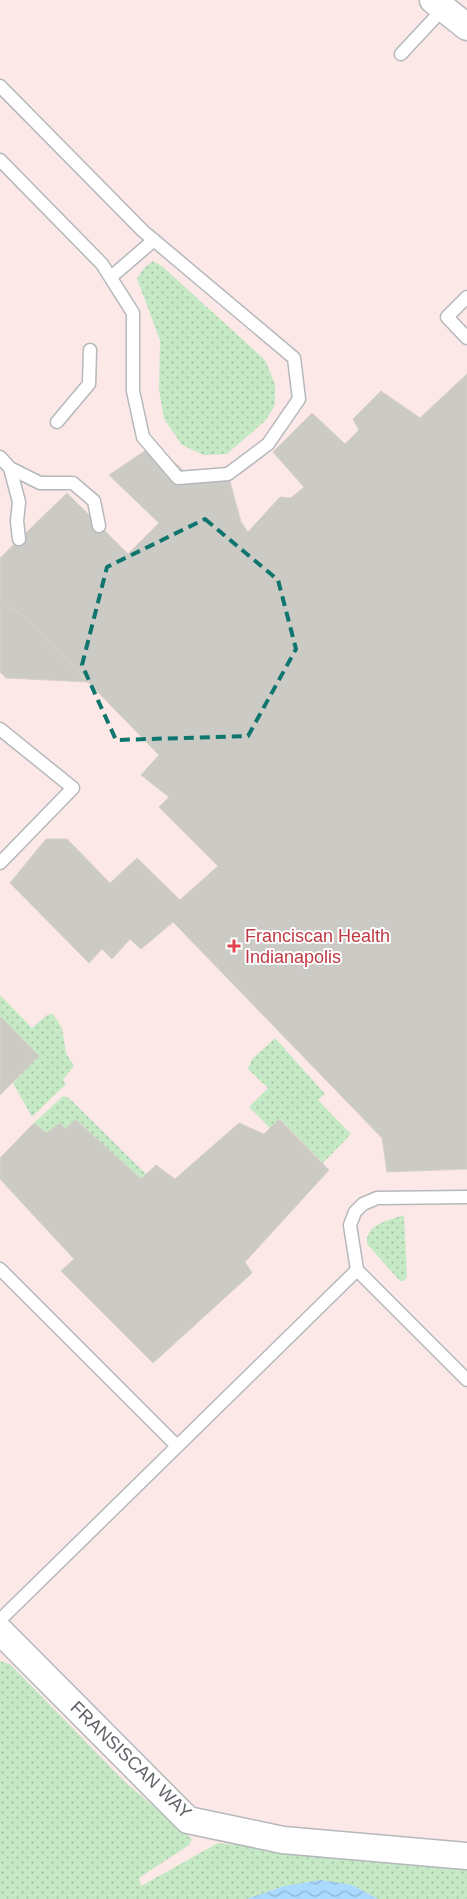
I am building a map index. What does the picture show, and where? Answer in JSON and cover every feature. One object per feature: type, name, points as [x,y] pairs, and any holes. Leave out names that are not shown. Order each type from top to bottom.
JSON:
[{"type":"street","points":[[438,4],[467,26]]},
{"type":"street","name":"FRANSISCAN WAY","points":[[0,1631],[188,1820],[283,1840],[467,1856]]},
{"type":"lane","points":[[401,54],[438,4]]},
{"type":"lane","points":[[0,86],[154,240],[294,358],[299,399],[268,444],[228,474],[178,478],[143,437],[133,391],[133,313],[102,264],[0,160]]},
{"type":"lane","points":[[111,277],[154,240]]},
{"type":"lane","points":[[467,297],[447,317],[467,338]]},
{"type":"lane","points":[[57,422],[89,384],[90,350]]},
{"type":"lane","points":[[0,458],[10,468],[40,483],[73,483],[94,502],[100,526]]},
{"type":"lane","points":[[10,468],[19,502],[17,521],[19,539]]},
{"type":"lane","points":[[0,729],[73,788],[0,863]]},
{"type":"lane","points":[[467,1197],[378,1198],[363,1204],[355,1212],[350,1225],[357,1270],[467,1380]]},
{"type":"lane","points":[[0,1269],[177,1446]]},
{"type":"lane","points":[[0,1620],[357,1270]]},
{"type":"highlighted area","points":[[205,519],[278,580],[296,649],[248,736],[116,740],[82,665],[107,567]]},
{"type":"shaded area","name":"Franciscan Health Indianapolis","points":[[0,0],[467,0],[467,1899],[8,1899],[0,1891]]},
{"type":"green space","points":[[153,261],[163,267],[265,360],[275,384],[275,405],[266,420],[227,454],[204,455],[182,445],[164,419],[159,390],[160,340],[137,279],[144,268]]},
{"type":"green space","points":[[0,995],[32,1028],[47,1015],[53,1014],[62,1028],[66,1053],[74,1066],[63,1080],[66,1084],[32,1117],[13,1083],[39,1056],[0,1016]]},
{"type":"green space","points":[[275,1038],[325,1094],[318,1100],[351,1134],[323,1163],[280,1119],[270,1128],[249,1107],[268,1088],[248,1069],[252,1059]]},
{"type":"green space","points":[[63,1096],[69,1098],[146,1174],[139,1181],[81,1124],[69,1133],[58,1124],[46,1133],[34,1123]]},
{"type":"green space","points":[[404,1215],[407,1277],[404,1281],[400,1281],[367,1244],[367,1237],[379,1224]]},
{"type":"green space","points":[[0,1661],[10,1664],[124,1781],[192,1839],[189,1845],[139,1878],[141,1886],[218,1843],[467,1869],[467,1899],[378,1899],[352,1885],[284,1886],[247,1899],[0,1899]]},
{"type":"water","points":[[321,1880],[352,1885],[378,1899],[247,1899],[284,1886]]},
{"type":"building","name":"Franciscan Health Indianapolis","points":[[467,374],[467,1169],[387,1172],[382,1138],[173,922],[141,949],[130,939],[112,959],[102,949],[89,963],[10,883],[46,839],[67,839],[110,883],[137,858],[180,900],[218,866],[159,807],[169,797],[141,775],[159,755],[22,614],[0,603],[0,558],[67,493],[128,554],[159,523],[109,475],[155,444],[188,475],[228,474],[241,522],[248,532],[280,497],[291,498],[304,487],[273,452],[312,413],[345,444],[359,430],[353,419],[381,391],[420,418]]},
{"type":"building","points":[[0,603],[22,614],[89,682],[6,678],[0,672]]},
{"type":"building","points":[[0,1016],[39,1056],[0,1095]]},
{"type":"building","points":[[279,1119],[329,1170],[245,1262],[252,1273],[153,1363],[61,1271],[74,1259],[0,1179],[0,1158],[34,1123],[46,1133],[60,1123],[65,1129],[76,1120],[141,1179],[156,1165],[175,1179],[239,1123],[264,1134]]},
{"type":"place","name":"Franciscan Health Indianapolis","points":[[234,946]]}]
